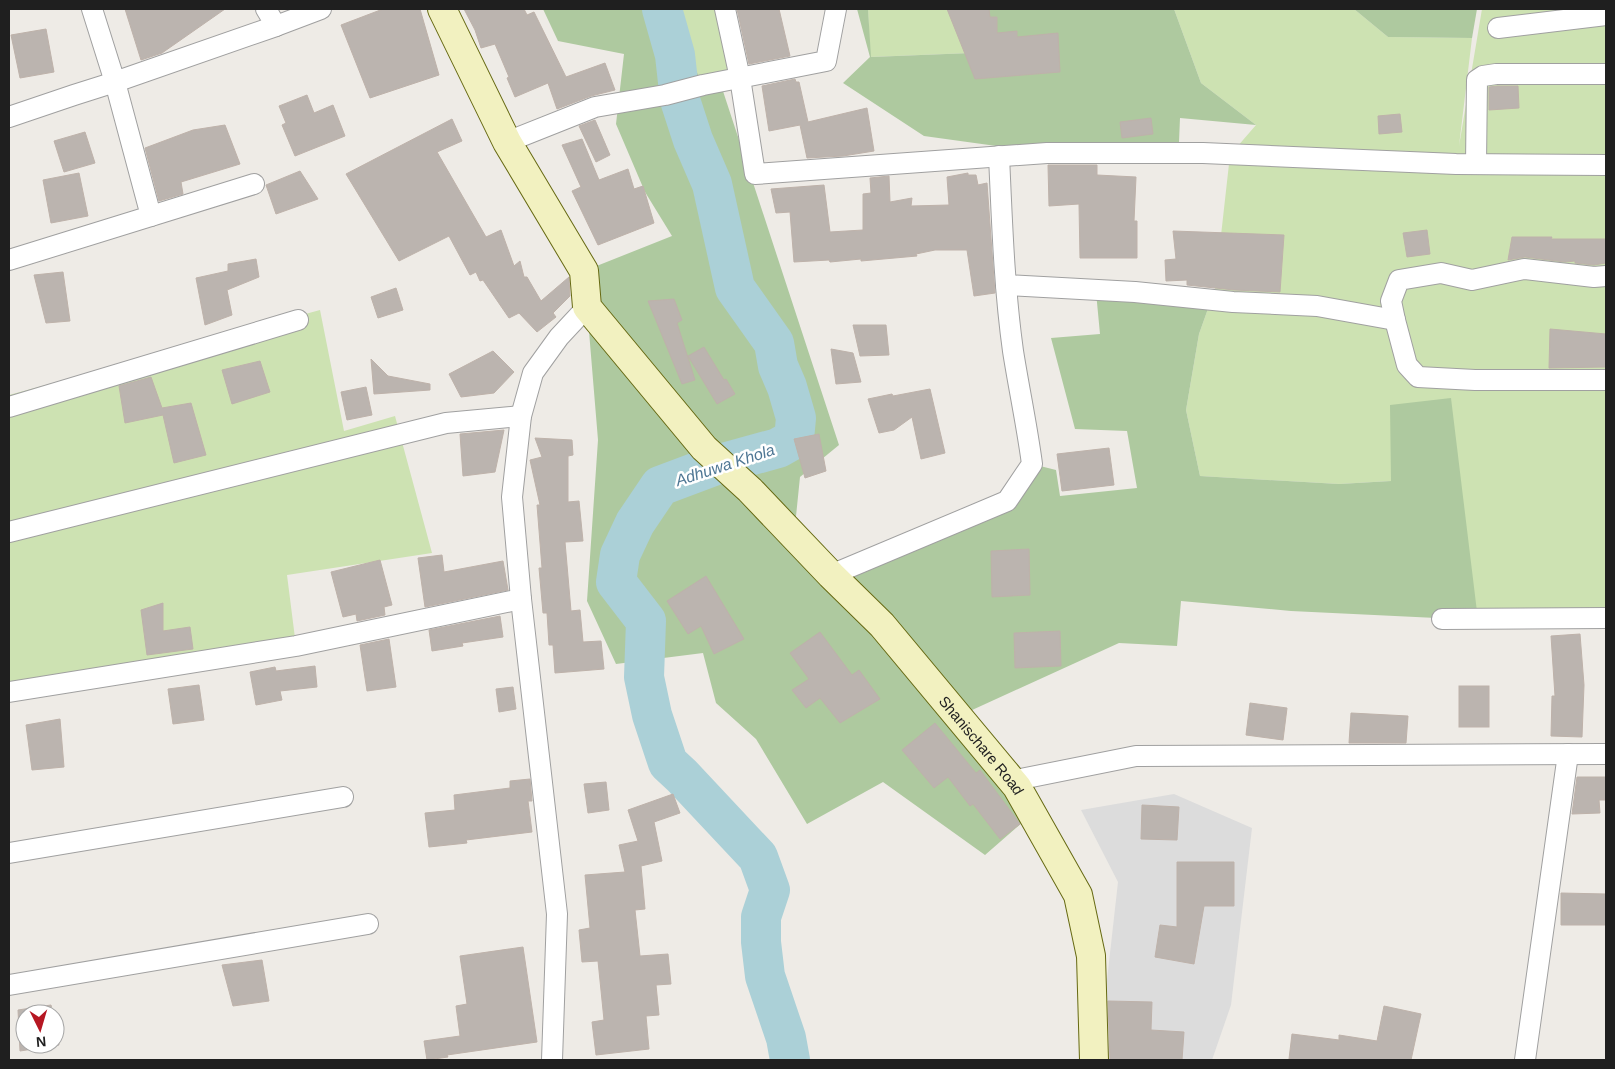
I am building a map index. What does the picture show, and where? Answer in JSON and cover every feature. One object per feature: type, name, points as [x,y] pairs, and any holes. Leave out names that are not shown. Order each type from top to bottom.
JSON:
[{"type":"street","points":[[92,9],[115,82],[151,216]]},
{"type":"street","points":[[266,9],[276,26]]},
{"type":"street","points":[[9,117],[115,82],[321,9]]},
{"type":"street","points":[[442,9],[507,142],[584,271],[587,307],[559,337],[533,373],[521,416],[512,497],[521,599],[557,914],[549,1060]]},
{"type":"street","points":[[725,9],[740,78],[755,174],[1047,153],[1203,153],[1476,164],[1606,165]]},
{"type":"street","points":[[507,142],[595,108],[826,61],[836,9]]},
{"type":"street","points":[[1498,28],[1606,15]]},
{"type":"street","points":[[1476,164],[1477,80],[1483,76],[1496,74],[1606,74]]},
{"type":"street","points":[[831,575],[1006,501],[1032,464],[1013,350],[1006,285],[999,156]]},
{"type":"street","points":[[9,260],[254,184]]},
{"type":"street","points":[[1606,276],[1594,277],[1524,269],[1472,280],[1441,273],[1399,280],[1391,301],[1407,365],[1418,377],[1475,380],[1606,380]]},
{"type":"street","points":[[1006,285],[1136,292],[1233,302],[1317,306],[1395,320]]},
{"type":"street","name":"Shanischare Road","points":[[587,307],[704,448],[750,490],[831,575],[882,625],[1016,787],[1078,895],[1090,956],[1094,1060]]},
{"type":"street","points":[[9,407],[298,320]]},
{"type":"street","points":[[9,532],[446,423],[521,416]]},
{"type":"street","points":[[9,692],[296,646],[521,599]]},
{"type":"street","points":[[1442,619],[1606,618]]},
{"type":"street","points":[[1525,1060],[1568,754]]},
{"type":"street","points":[[1011,781],[1136,756],[1606,754]]},
{"type":"street","points":[[9,853],[343,797]]},
{"type":"street","points":[[9,985],[368,924]]},
{"type":"shaded area","points":[[1174,794],[1252,828],[1231,1005],[1212,1060],[1098,1060],[1118,882],[1081,810]]},
{"type":"green space","points":[[543,9],[668,9],[703,85],[720,82],[839,445],[800,477],[795,526],[831,575],[1006,501],[1032,464],[1056,470],[1060,496],[1137,488],[1127,431],[1075,429],[1051,338],[1100,334],[1096,292],[1215,289],[1199,334],[1186,410],[1200,476],[1339,484],[1391,481],[1390,405],[1451,398],[1478,620],[1291,611],[1181,601],[1177,646],[1119,643],[959,716],[1023,822],[985,855],[883,782],[807,824],[756,739],[716,703],[703,653],[616,664],[587,601],[598,440],[584,271],[672,236],[645,192],[616,124],[624,54],[558,41]]},
{"type":"green space","points":[[668,9],[725,9],[740,78],[703,85]]},
{"type":"green space","points":[[857,9],[868,9],[871,57],[971,53],[976,9],[1174,9],[1201,83],[1256,125],[1180,118],[1179,142],[1047,153],[924,136],[843,83],[870,57]]},
{"type":"green space","points":[[868,9],[976,9],[971,53],[870,57]]},
{"type":"green space","points":[[1174,9],[1354,9],[1388,37],[1472,38],[1459,146],[1482,9],[1606,9],[1606,618],[1478,620],[1391,405],[1391,481],[1339,484],[1200,476],[1186,410],[1199,334],[1215,289],[1230,155],[1256,125],[1201,83]]},
{"type":"green space","points":[[1354,9],[1477,9],[1472,38],[1388,37]]},
{"type":"green space","points":[[320,310],[344,431],[395,416],[432,553],[287,575],[296,646],[9,692],[9,395]]},
{"type":"building","points":[[125,9],[225,9],[162,53],[141,60]]},
{"type":"building","points":[[383,9],[420,9],[439,75],[370,98],[341,25]]},
{"type":"building","points":[[464,9],[524,9],[527,15],[534,12],[566,77],[605,63],[615,90],[591,96],[557,109],[548,83],[515,97],[495,44],[481,48],[475,30]]},
{"type":"building","points":[[737,9],[779,9],[790,56],[749,64]]},
{"type":"building","points":[[947,9],[989,9],[990,17],[997,17],[997,33],[1017,31],[1017,37],[1058,33],[1060,72],[975,79]]},
{"type":"building","points":[[46,29],[54,72],[20,78],[11,35]]},
{"type":"building","points":[[795,79],[796,82],[799,82],[808,122],[867,108],[874,151],[843,156],[807,158],[800,125],[769,131],[762,86]]},
{"type":"building","points":[[1518,86],[1519,108],[1489,110],[1489,87]]},
{"type":"building","points":[[307,95],[314,113],[333,105],[345,136],[295,156],[282,125],[286,123],[279,106]]},
{"type":"building","points":[[1400,114],[1402,132],[1379,134],[1378,116]]},
{"type":"building","points":[[1151,118],[1153,134],[1122,138],[1120,122]]},
{"type":"building","points":[[452,119],[462,141],[437,152],[486,237],[501,230],[514,266],[520,261],[524,277],[527,277],[541,301],[569,277],[570,296],[553,313],[556,317],[537,332],[519,313],[509,318],[483,280],[480,281],[476,272],[470,275],[449,236],[399,261],[346,174]]},
{"type":"building","points":[[595,120],[610,155],[596,162],[579,126]]},
{"type":"building","points":[[225,125],[240,164],[181,182],[183,194],[159,201],[145,148],[193,130]]},
{"type":"building","points":[[85,132],[95,163],[64,172],[54,141]]},
{"type":"building","points":[[582,139],[599,180],[628,169],[634,189],[643,186],[654,223],[598,245],[572,191],[581,187],[562,145]]},
{"type":"building","points":[[1048,165],[1097,165],[1097,175],[1136,177],[1134,221],[1137,221],[1137,258],[1080,258],[1079,204],[1049,206]]},
{"type":"building","points":[[300,171],[318,199],[276,214],[266,185]]},
{"type":"building","points":[[79,173],[88,216],[51,223],[43,180]]},
{"type":"building","points":[[968,173],[968,175],[976,175],[978,185],[987,183],[995,293],[974,296],[967,250],[935,250],[916,254],[917,256],[861,261],[861,259],[830,262],[829,260],[794,262],[790,212],[776,213],[771,189],[824,185],[830,232],[863,230],[863,194],[871,193],[870,178],[889,176],[890,202],[912,198],[911,206],[949,205],[947,177]]},
{"type":"building","points":[[1427,230],[1430,254],[1407,257],[1403,233]]},
{"type":"building","points":[[1173,231],[1284,235],[1280,292],[1187,285],[1187,280],[1166,281],[1165,260],[1176,259]]},
{"type":"building","points":[[1512,237],[1606,239],[1606,263],[1594,265],[1575,263],[1575,261],[1565,262],[1525,257],[1508,260]]},
{"type":"building","points":[[256,259],[259,277],[227,290],[232,315],[205,325],[196,278],[228,271],[228,264]]},
{"type":"building","points":[[63,272],[70,321],[46,323],[34,275]]},
{"type":"building","points":[[396,288],[403,310],[378,318],[371,297]]},
{"type":"building","points":[[674,299],[682,320],[677,323],[695,380],[682,384],[648,301]]},
{"type":"building","points":[[853,325],[886,325],[889,355],[860,356]]},
{"type":"building","points":[[1550,329],[1606,334],[1606,367],[1549,368]]},
{"type":"building","points":[[704,347],[735,394],[717,404],[688,356]]},
{"type":"building","points":[[831,349],[853,353],[861,382],[836,384]]},
{"type":"building","points":[[493,351],[514,372],[494,393],[461,397],[449,374]]},
{"type":"building","points":[[371,359],[388,376],[430,384],[430,390],[374,394]]},
{"type":"building","points":[[260,361],[270,392],[232,404],[222,370]]},
{"type":"building","points":[[151,377],[162,408],[191,403],[206,455],[174,463],[163,415],[125,423],[119,386]]},
{"type":"building","points":[[366,387],[372,415],[347,420],[341,392]]},
{"type":"building","points":[[930,389],[945,453],[921,459],[912,417],[894,430],[879,433],[868,399]]},
{"type":"building","points":[[504,430],[495,472],[463,476],[460,434]]},
{"type":"building","points":[[819,434],[826,471],[805,478],[794,439]]},
{"type":"building","points":[[535,438],[572,440],[573,455],[568,456],[568,502],[579,501],[583,541],[565,542],[571,611],[580,610],[583,642],[601,641],[604,669],[555,673],[553,645],[549,645],[547,613],[543,613],[539,568],[542,568],[537,505],[540,505],[530,460],[542,457]]},
{"type":"building","points":[[1109,448],[1114,485],[1062,491],[1057,454]]},
{"type":"building","points":[[1029,549],[1030,595],[992,597],[991,551]]},
{"type":"building","points":[[442,555],[444,572],[503,561],[508,590],[425,607],[418,558]]},
{"type":"building","points":[[380,560],[392,605],[384,607],[385,615],[357,621],[356,614],[343,617],[331,572]]},
{"type":"building","points":[[706,576],[744,639],[714,654],[701,626],[688,634],[667,601]]},
{"type":"building","points":[[163,603],[163,631],[190,627],[193,649],[147,655],[141,610]]},
{"type":"building","points":[[500,616],[503,637],[462,643],[463,646],[432,651],[429,630]]},
{"type":"building","points":[[1060,631],[1061,666],[1015,668],[1014,633]]},
{"type":"building","points":[[820,632],[852,675],[859,670],[880,699],[840,723],[820,698],[806,708],[792,690],[809,679],[790,653]]},
{"type":"building","points":[[1580,634],[1584,685],[1582,737],[1551,736],[1552,696],[1555,696],[1551,636]]},
{"type":"building","points":[[389,639],[396,687],[367,691],[360,645]]},
{"type":"building","points":[[315,666],[317,687],[280,691],[282,700],[256,705],[250,672],[275,667],[276,671]]},
{"type":"building","points":[[199,685],[204,720],[173,724],[168,689]]},
{"type":"building","points":[[1459,686],[1489,686],[1489,727],[1459,727]]},
{"type":"building","points":[[513,687],[516,709],[499,712],[496,689]]},
{"type":"building","points":[[1250,703],[1287,708],[1283,740],[1246,735]]},
{"type":"building","points":[[1351,713],[1408,716],[1406,743],[1349,743]]},
{"type":"building","points":[[60,719],[64,767],[32,770],[26,725]]},
{"type":"building","points":[[935,723],[976,773],[980,770],[1020,824],[1000,839],[973,804],[970,806],[948,777],[934,788],[902,750]]},
{"type":"building","points":[[1577,777],[1606,777],[1606,800],[1599,800],[1600,813],[1572,814]]},
{"type":"building","points":[[530,779],[532,801],[528,801],[532,832],[466,840],[467,843],[429,847],[425,813],[455,810],[454,795],[510,788],[510,781]]},
{"type":"building","points":[[606,782],[609,810],[588,813],[584,784]]},
{"type":"building","points":[[673,794],[680,813],[654,822],[662,861],[641,866],[645,909],[635,910],[640,956],[668,954],[671,984],[656,985],[659,1015],[646,1016],[649,1049],[596,1055],[592,1022],[604,1020],[598,961],[582,962],[579,930],[590,928],[585,875],[625,872],[619,845],[638,841],[628,810]]},
{"type":"building","points":[[1142,805],[1179,807],[1177,840],[1141,839]]},
{"type":"building","points":[[1177,862],[1234,862],[1234,906],[1204,906],[1194,964],[1155,957],[1160,925],[1177,927]]},
{"type":"building","points":[[1561,893],[1606,894],[1606,925],[1561,925]]},
{"type":"building","points":[[523,947],[537,1042],[447,1055],[448,1057],[427,1060],[424,1041],[460,1036],[456,1006],[467,1004],[460,956]]},
{"type":"building","points":[[262,960],[269,1001],[233,1006],[222,965]]},
{"type":"building","points":[[1108,1001],[1152,1002],[1151,1030],[1184,1032],[1182,1060],[1110,1060]]},
{"type":"building","points":[[1384,1006],[1421,1014],[1411,1060],[1289,1059],[1292,1034],[1339,1040],[1339,1035],[1377,1041]]},
{"type":"waterway","name":"Adhuwa Khola","points":[[662,9],[675,55],[680,100],[693,140],[712,184],[735,288],[774,343],[778,366],[787,387],[796,418],[794,439],[778,448],[716,465],[660,486],[635,523],[620,555],[616,582],[646,621],[644,677],[652,715],[668,763],[758,857],[770,890],[761,917],[761,942],[765,976],[786,1038],[790,1060]]}]
